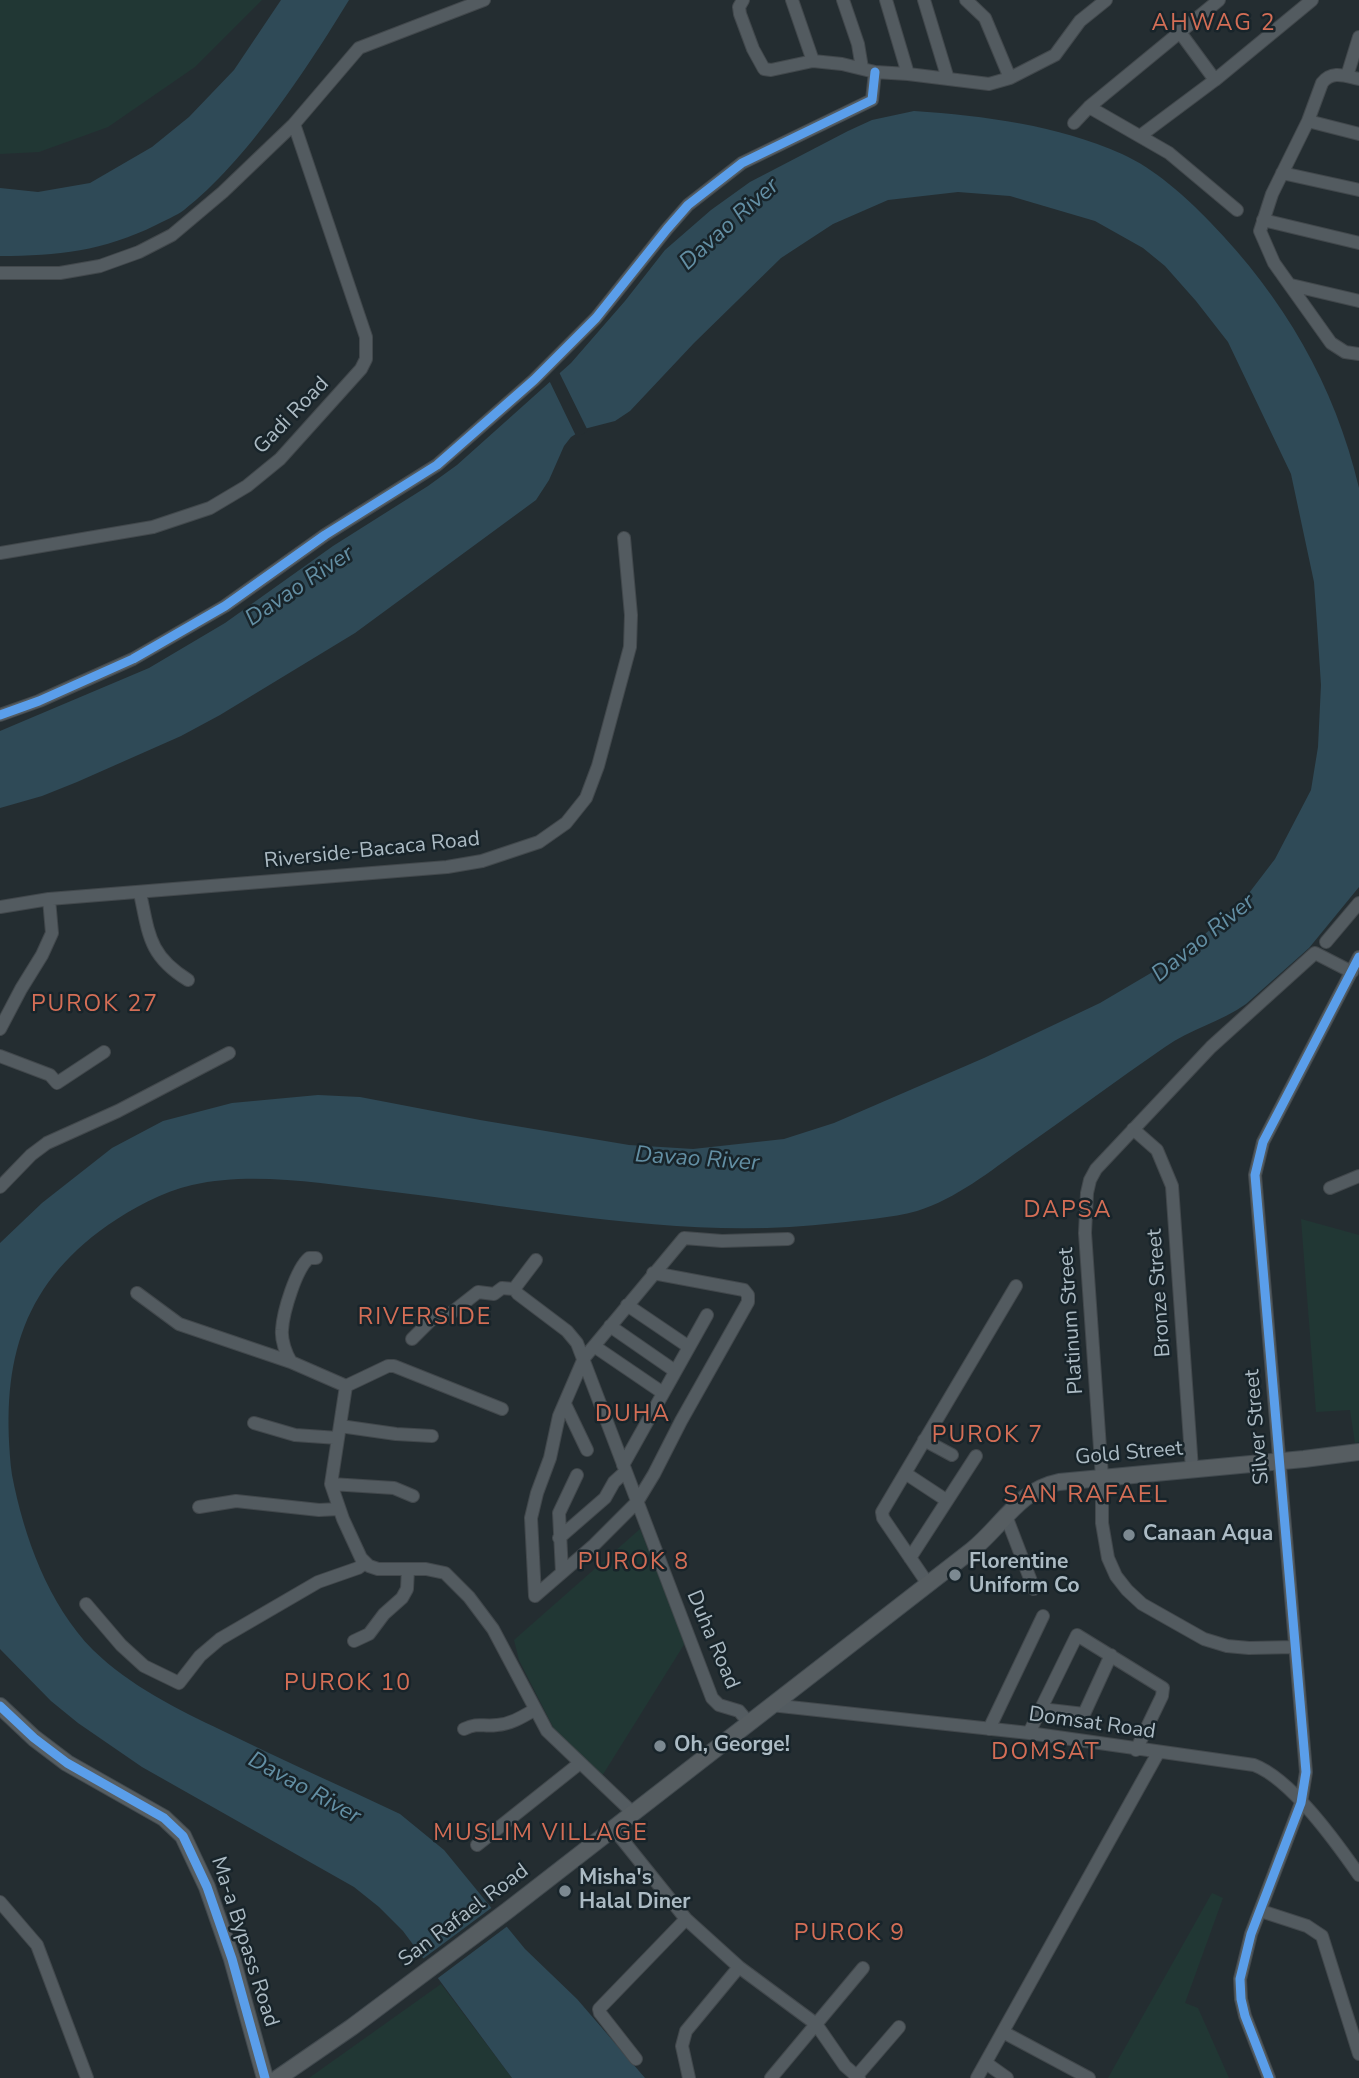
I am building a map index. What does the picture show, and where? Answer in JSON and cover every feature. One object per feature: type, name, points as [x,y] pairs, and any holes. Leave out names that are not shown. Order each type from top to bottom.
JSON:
[{"type":"main road","name":"Gold Street","points":[[771,1705],[982,1543],[1023,1498],[1038,1488],[1059,1482],[1102,1477],[1278,1462],[1359,1452]]},
{"type":"main road","name":"San Rafael Road","points":[[278,2078],[507,1911],[771,1705]]},
{"type":"main road","name":"Ma-a Bypass Road","points":[[0,1706],[34,1738],[67,1763],[164,1818],[183,1836],[200,1868],[224,1935],[265,2078]]},
{"type":"street","points":[[0,273],[60,273],[100,265],[139,252],[172,234],[223,192],[294,124],[359,48],[484,0]]},
{"type":"street","points":[[743,0],[740,13],[752,49],[764,69],[771,70],[813,61],[842,64],[875,72],[989,84],[1010,78],[1055,55],[1088,6],[1105,0]]},
{"type":"street","points":[[792,0],[813,61]]},
{"type":"street","points":[[843,0],[858,44],[862,68]]},
{"type":"street","points":[[886,0],[908,74]]},
{"type":"street","points":[[924,0],[948,79]]},
{"type":"street","points":[[966,0],[985,18],[1010,78]]},
{"type":"street","points":[[1074,123],[1089,107],[1219,0]]},
{"type":"street","points":[[1140,136],[1215,80],[1312,0]]},
{"type":"street","points":[[1179,31],[1215,80]]},
{"type":"street","points":[[1359,37],[1353,78],[1335,74],[1326,78],[1282,173],[1260,231],[1261,239],[1274,264],[1331,343],[1345,352],[1359,354]]},
{"type":"street","points":[[0,715],[39,701],[134,659],[225,606],[325,535],[438,465],[534,380],[596,318],[688,205],[742,163],[872,100],[875,72]]},
{"type":"street","points":[[1089,107],[1169,153],[1237,210]]},
{"type":"street","points":[[1308,121],[1359,134]]},
{"type":"street","name":"Gadi Road","points":[[0,553],[153,527],[210,508],[247,486],[280,460],[361,369],[366,359],[366,337],[294,124]]},
{"type":"street","points":[[1282,173],[1359,190]]},
{"type":"street","points":[[1263,220],[1359,243]]},
{"type":"street","points":[[1291,285],[1359,301]]},
{"type":"street","name":"Riverside-Bacaca Road","points":[[0,907],[49,899],[464,864],[522,849],[553,834],[577,811],[592,785],[627,662],[631,615],[624,538]]},
{"type":"street","points":[[140,893],[154,949],[172,970],[188,980]]},
{"type":"street","points":[[0,1029],[52,933],[49,899]]},
{"type":"street","points":[[1326,942],[1359,903]]},
{"type":"street","name":"Platinum Street","points":[[1295,1647],[1227,1646],[1192,1633],[1142,1604],[1127,1590],[1108,1558],[1102,1523],[1102,1477],[1086,1233],[1087,1193],[1090,1180],[1097,1169],[1133,1129],[1211,1047],[1315,953],[1352,972]]},
{"type":"street","name":"Silver Street","points":[[1269,2078],[1241,1999],[1242,1963],[1301,1802],[1306,1782],[1306,1762],[1278,1462],[1255,1185],[1256,1164],[1263,1142],[1359,957]]},
{"type":"street","points":[[0,1056],[50,1075],[57,1083],[104,1052]]},
{"type":"street","points":[[0,1187],[31,1155],[47,1143],[118,1111],[229,1054]]},
{"type":"street","name":"Bronze Street","points":[[1133,1129],[1157,1150],[1172,1186],[1192,1469]]},
{"type":"street","points":[[1330,1188],[1358,1179]]},
{"type":"street","points":[[653,1273],[744,1290],[749,1299],[637,1502],[623,1519],[535,1596],[530,1547],[531,1518],[565,1404],[584,1359],[653,1273],[680,1241],[687,1237],[722,1241],[788,1239]]},
{"type":"street","points":[[290,1362],[286,1355],[282,1330],[292,1288],[305,1261],[316,1258]]},
{"type":"street","points":[[412,1339],[433,1318],[450,1314],[478,1292],[494,1294],[502,1288],[514,1289],[536,1260]]},
{"type":"street","points":[[928,1584],[882,1515],[1016,1286]]},
{"type":"street","name":"Duha Road","points":[[514,1289],[570,1334],[584,1359],[712,1698],[719,1705],[739,1711],[749,1723]]},
{"type":"street","points":[[137,1293],[178,1324],[290,1362],[346,1386],[388,1366],[394,1366],[502,1409]]},
{"type":"street","points":[[627,1305],[689,1347]]},
{"type":"street","points":[[559,1538],[605,1498],[707,1315]]},
{"type":"street","points":[[610,1326],[675,1371]]},
{"type":"street","points":[[594,1346],[663,1393]]},
{"type":"street","points":[[346,1386],[331,1484],[339,1508],[365,1563],[378,1569],[441,1571],[469,1597],[493,1629],[547,1731],[632,1812]]},
{"type":"street","points":[[565,1404],[587,1450]]},
{"type":"street","points":[[254,1423],[295,1435],[339,1432],[432,1436]]},
{"type":"street","points":[[924,1440],[952,1455]]},
{"type":"street","points":[[910,1558],[976,1456]]},
{"type":"street","points":[[905,1473],[946,1500]]},
{"type":"street","points":[[562,1572],[559,1513],[577,1475]]},
{"type":"street","points":[[331,1484],[394,1488],[413,1496]]},
{"type":"street","points":[[198,1507],[236,1501],[319,1510],[339,1508]]},
{"type":"street","points":[[1006,1516],[1034,1589]]},
{"type":"street","points":[[86,1604],[144,1667],[179,1683],[200,1656],[220,1639],[318,1582],[365,1563]]},
{"type":"street","points":[[354,1641],[369,1634],[384,1614],[402,1598],[407,1589],[408,1569]]},
{"type":"street","points":[[989,1729],[1043,1616]]},
{"type":"street","points":[[1029,1733],[1077,1635],[1161,1686],[1163,1691],[1136,1750]]},
{"type":"street","points":[[1041,1709],[1084,1714],[1111,1655]]},
{"type":"street","name":"Domsat Road","points":[[771,1705],[1029,1733],[1254,1765],[1273,1774],[1301,1802],[1359,1875]]},
{"type":"street","points":[[464,1729],[476,1723],[494,1726],[515,1721],[534,1710]]},
{"type":"street","points":[[977,2078],[1158,1753]]},
{"type":"street","points":[[477,1845],[580,1763]]},
{"type":"street","points":[[612,1828],[686,1919],[738,1967],[816,2024],[845,2066],[857,2077],[900,2027]]},
{"type":"street","points":[[0,1902],[37,1945],[87,2078]]},
{"type":"street","points":[[1261,1911],[1313,1929],[1322,1936],[1359,2054]]},
{"type":"street","points":[[636,2059],[599,2009],[686,1919]]},
{"type":"street","points":[[689,2078],[683,2039],[686,2031],[738,1967]]},
{"type":"street","points":[[771,2078],[863,1968]]},
{"type":"street","points":[[1003,2032],[1089,2078]]},
{"type":"street","points":[[986,2063],[1004,2077]]},
{"type":"green space","points":[[0,0],[262,0],[195,67],[108,127],[39,152],[0,154]]},
{"type":"green space","points":[[1301,1219],[1359,1235],[1359,1442],[1355,1443],[1350,1410],[1316,1412]]},
{"type":"green space","points":[[640,1529],[685,1643],[602,1776],[554,1729],[519,1660],[514,1640]]},
{"type":"green space","points":[[1212,1893],[1223,1898],[1185,2003],[1198,2008],[1229,2078],[1108,2078]]},
{"type":"green space","points":[[441,1984],[512,2078],[309,2078]]},
{"type":"water","points":[[281,0],[349,0],[274,112],[253,140],[207,190],[178,214],[117,241],[61,253],[0,256],[0,188],[38,192],[90,183],[152,147],[189,117],[234,70]]},
{"type":"water","name":"Davao River","points":[[914,111],[994,119],[1046,129],[1097,144],[1146,167],[1190,203],[1236,251],[1261,281],[1303,344],[1336,414],[1359,488],[1359,887],[1309,948],[1246,1004],[1175,1041],[972,1184],[917,1211],[836,1223],[723,1228],[610,1220],[313,1182],[240,1179],[192,1185],[148,1201],[108,1225],[78,1249],[53,1276],[35,1304],[22,1334],[13,1366],[9,1436],[17,1498],[40,1569],[77,1632],[122,1675],[171,1705],[400,1814],[444,1850],[525,1949],[577,1999],[645,2078],[512,2078],[403,1931],[379,1907],[354,1887],[142,1767],[51,1701],[0,1649],[0,1243],[42,1203],[112,1148],[163,1121],[232,1103],[318,1095],[360,1097],[629,1145],[693,1149],[784,1139],[834,1123],[984,1058],[1100,1003],[1156,970],[1204,935],[1246,897],[1275,859],[1311,790],[1318,747],[1321,685],[1314,582],[1291,474],[1228,342],[1165,266],[1143,248],[1095,221],[1010,196],[958,192],[888,200],[833,224],[781,258],[694,343],[630,411],[615,421],[584,429],[571,437],[536,500],[355,633],[220,715],[181,736],[77,782],[0,808],[0,731],[149,668],[225,623],[333,546],[428,486],[457,465],[571,363],[665,250],[711,210],[750,182],[848,131],[872,120]]},
{"type":"pier","points":[[558,370],[588,431],[577,438],[548,378]]},
{"type":"pier","points":[[494,1906],[509,1925],[434,1981],[420,1961]]},
{"type":"cycle path","points":[[0,715],[39,701],[133,659],[225,606],[325,535],[437,465],[534,380],[596,318],[688,205],[742,163],[872,100],[875,72]]},
{"type":"cycle path","points":[[1269,2078],[1245,2016],[1240,1979],[1251,1934],[1301,1803],[1306,1772],[1255,1175],[1263,1142],[1359,957]]},
{"type":"cycle path","points":[[0,1706],[34,1738],[67,1763],[164,1818],[183,1836],[207,1887],[232,1959],[265,2078]]},
{"type":"place","name":"Canaan Aqua","points":[[1129,1535]]},
{"type":"place","name":"Florentine Uniform Co","points":[[955,1575]]},
{"type":"place","name":"Oh, George!","points":[[660,1746]]},
{"type":"place","name":"Misha's Halal Diner","points":[[565,1891]]},
{"type":"district","name":"AHWAG 2","points":[[1214,24]]},
{"type":"district","name":"PUROK 27","points":[[95,1005]]},
{"type":"district","name":"DAPSA","points":[[1068,1211]]},
{"type":"district","name":"RIVERSIDE","points":[[425,1318]]},
{"type":"district","name":"DUHA","points":[[633,1415]]},
{"type":"district","name":"PUROK 7","points":[[988,1436]]},
{"type":"district","name":"SAN RAFAEL","points":[[1086,1496]]},
{"type":"district","name":"PUROK 8","points":[[634,1563]]},
{"type":"district","name":"PUROK 10","points":[[348,1684]]},
{"type":"district","name":"DOMSAT","points":[[1046,1753]]},
{"type":"district","name":"MUSLIM VILLAGE","points":[[541,1834]]},
{"type":"district","name":"PUROK 9","points":[[850,1934]]}]
